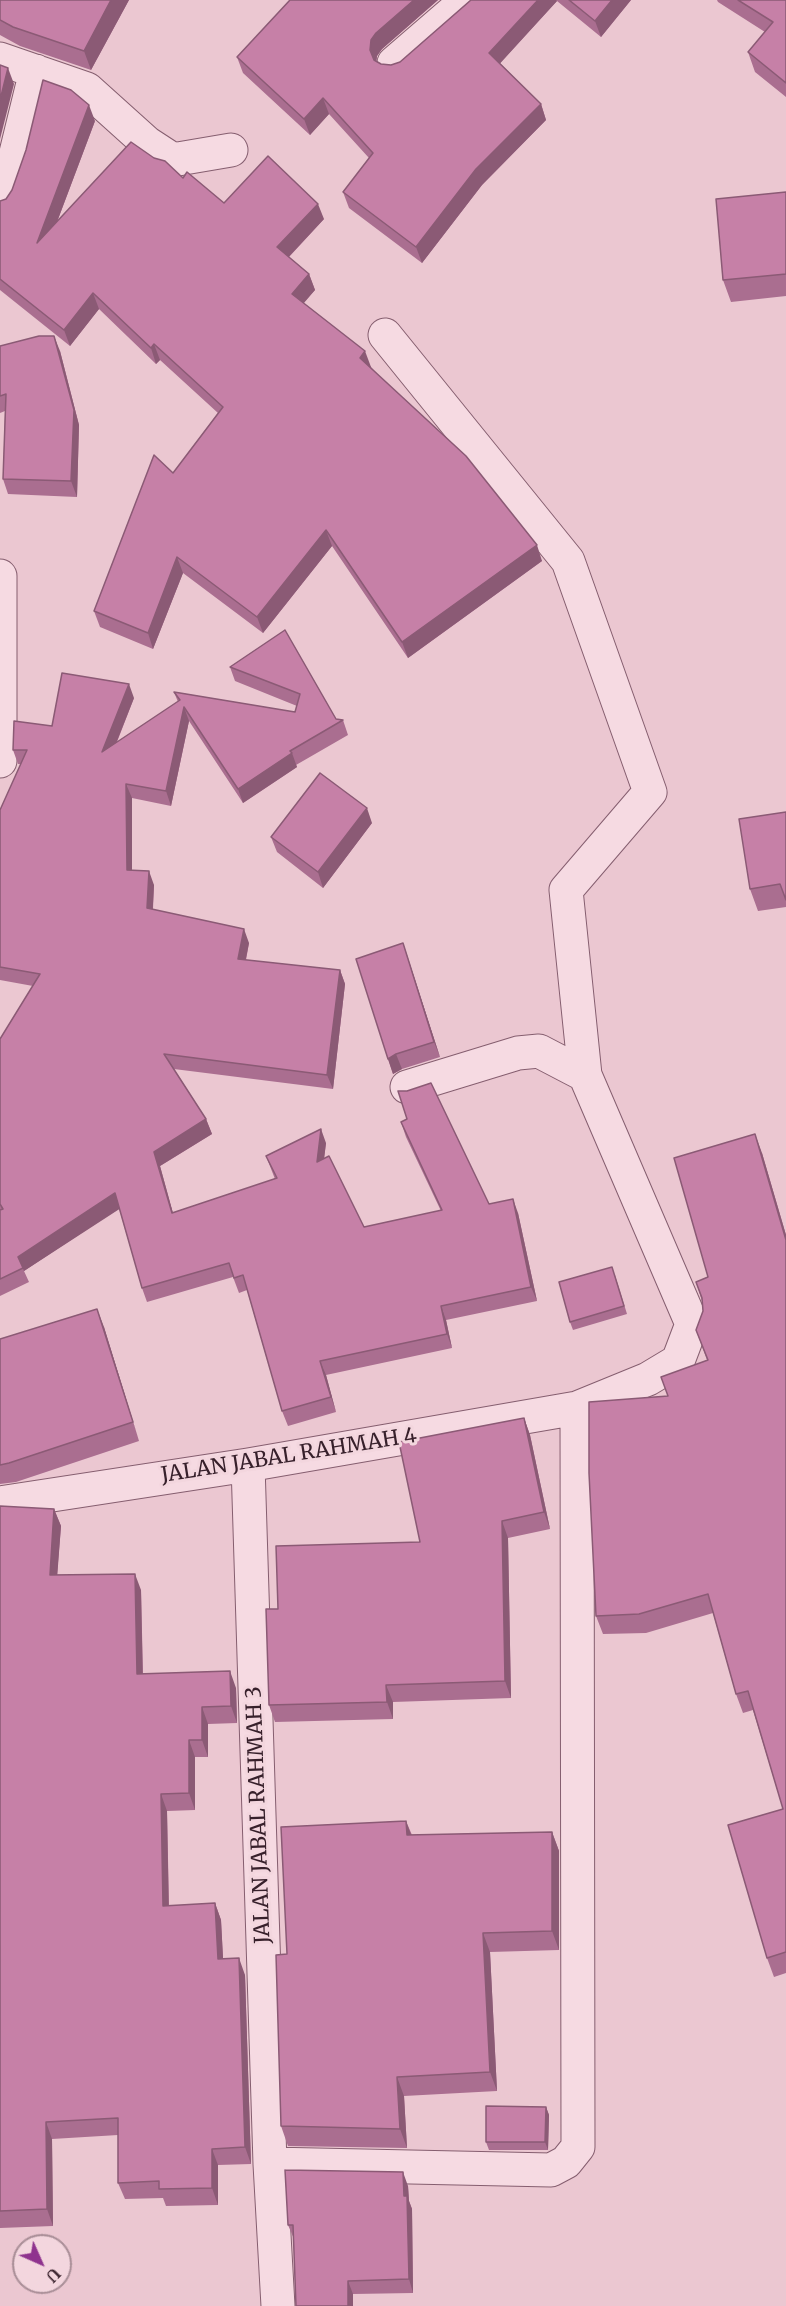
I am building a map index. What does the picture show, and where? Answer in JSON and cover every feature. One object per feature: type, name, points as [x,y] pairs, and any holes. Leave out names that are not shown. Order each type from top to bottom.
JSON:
[{"type":"street","points":[[394,63],[467,0]]},
{"type":"street","points":[[0,59],[87,89],[147,142],[170,158],[178,159],[231,150]]},
{"type":"street","points":[[0,200],[14,161],[36,71]]},
{"type":"street","name":"JALAN JABAL RAHMAH 4","points":[[0,1503],[248,1465],[577,1408],[648,1379],[678,1361],[692,1324],[585,1075],[566,890],[650,792],[568,561],[385,334]]},
{"type":"street","points":[[0,576],[0,761]]},
{"type":"street","points":[[407,1087],[518,1053],[539,1051],[585,1075]]},
{"type":"street","points":[[270,2164],[551,2169],[566,2162],[578,2147],[577,1408]]},
{"type":"street","name":"JALAN JABAL RAHMAH 3","points":[[248,1465],[270,2164],[278,2306]]},
{"type":"building","points":[[0,0],[111,0],[84,51],[13,27],[0,20]]},
{"type":"building","points":[[290,0],[414,0],[371,40],[370,50],[374,60],[381,64],[391,65],[400,62],[471,0],[538,0],[489,53],[541,104],[476,169],[416,247],[343,192],[373,153],[323,98],[304,119],[237,57]]},
{"type":"building","points":[[569,0],[612,0],[595,21]]},
{"type":"building","points":[[738,0],[786,0],[786,83],[748,52],[773,22]]},
{"type":"building","points":[[0,65],[8,68],[0,100]]},
{"type":"building","points":[[43,80],[71,90],[89,105],[37,243],[131,142],[154,158],[165,161],[183,178],[187,172],[224,203],[268,156],[318,204],[277,247],[309,274],[292,294],[365,351],[360,358],[466,456],[537,545],[402,642],[326,530],[257,617],[177,557],[148,633],[94,611],[154,455],[173,473],[223,407],[154,344],[151,348],[93,293],[64,330],[0,279],[0,201],[6,199],[12,190],[26,150]]},
{"type":"building","points":[[786,192],[786,274],[723,280],[716,199]]},
{"type":"building","points":[[39,336],[54,336],[74,410],[71,481],[3,479],[6,394],[0,396],[0,346]]},
{"type":"building","points":[[285,630],[336,719],[343,720],[290,751],[292,753],[238,789],[184,707],[166,791],[126,784],[127,870],[149,871],[147,908],[244,929],[238,959],[340,970],[327,1075],[164,1054],[206,1119],[154,1152],[172,1213],[277,1178],[266,1156],[321,1129],[317,1162],[329,1156],[364,1227],[442,1210],[401,1122],[407,1119],[398,1091],[407,1091],[431,1083],[489,1204],[513,1199],[531,1287],[441,1306],[447,1334],[320,1361],[331,1397],[282,1411],[243,1275],[234,1278],[229,1263],[142,1288],[115,1193],[18,1257],[23,1268],[0,1279],[0,1210],[3,1209],[0,1204],[0,1039],[40,974],[0,967],[0,810],[27,750],[13,750],[14,721],[52,726],[62,673],[129,684],[102,752],[180,700],[174,692],[295,712],[300,694],[230,667]]},
{"type":"building","points":[[320,773],[367,808],[318,872],[271,837]]},
{"type":"building","points":[[786,812],[786,900],[780,884],[750,889],[739,819]]},
{"type":"building","points":[[403,943],[434,1042],[396,1054],[388,1059],[356,959]]},
{"type":"building","points":[[755,1134],[786,1240],[786,1952],[767,1958],[728,1825],[783,1809],[748,1691],[736,1694],[708,1594],[639,1614],[596,1616],[589,1473],[589,1402],[668,1396],[661,1377],[708,1360],[696,1330],[703,1311],[702,1298],[696,1282],[708,1277],[674,1158]]},
{"type":"building","points":[[612,1267],[624,1306],[570,1322],[559,1282]]},
{"type":"building","points":[[97,1309],[133,1422],[0,1465],[0,1339]]},
{"type":"building","points":[[524,1418],[544,1512],[502,1521],[505,1681],[386,1685],[387,1702],[269,1705],[266,1609],[278,1609],[276,1546],[420,1542],[399,1442]]},
{"type":"building","points":[[0,1506],[54,1509],[50,1575],[135,1574],[137,1674],[230,1671],[231,1706],[202,1707],[202,1740],[189,1740],[189,1793],[161,1794],[163,1906],[215,1903],[218,1959],[239,1958],[245,2147],[212,2149],[212,2188],[159,2189],[159,2181],[118,2183],[118,2118],[46,2122],[47,2209],[0,2211]]},
{"type":"building","points":[[406,1821],[407,1835],[552,1832],[552,1931],[483,1933],[490,2072],[397,2077],[400,2129],[281,2126],[276,1955],[287,1954],[281,1827]]},
{"type":"building","points":[[486,2106],[546,2107],[545,2142],[486,2142]]},
{"type":"building","points":[[285,2170],[403,2172],[404,2196],[407,2196],[409,2279],[348,2281],[348,2306],[296,2306],[293,2225],[288,2225]]}]
